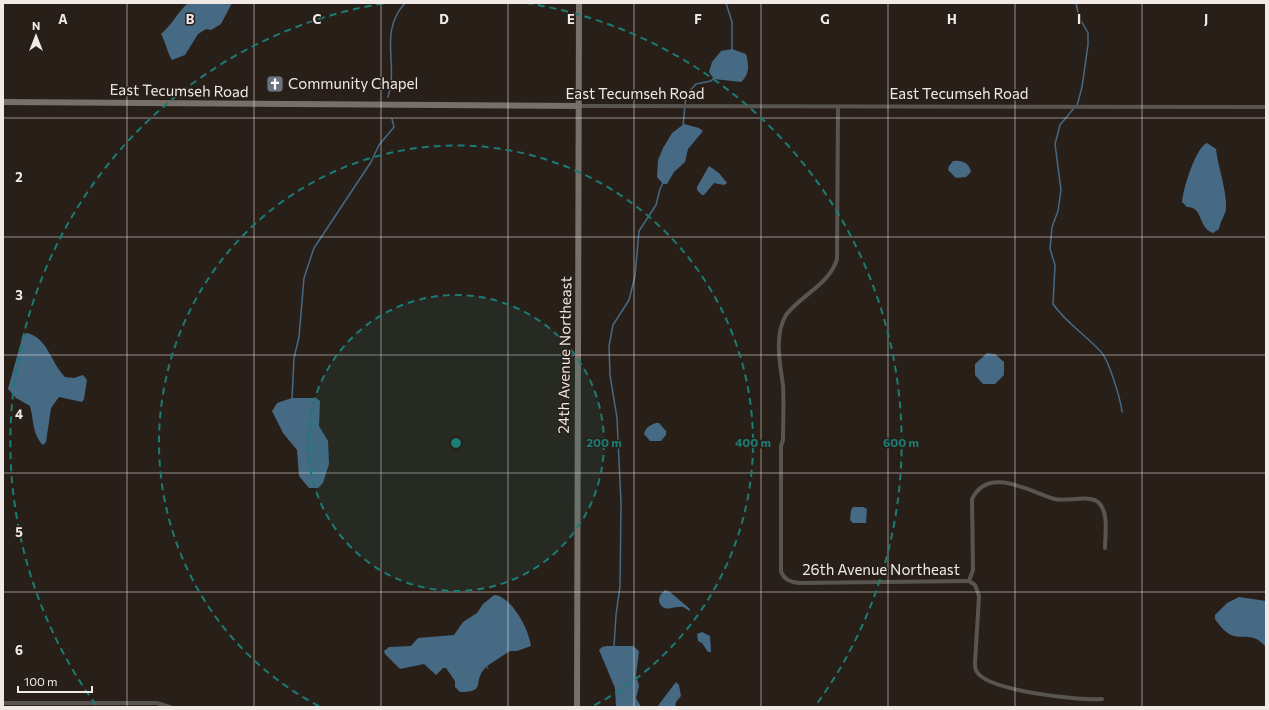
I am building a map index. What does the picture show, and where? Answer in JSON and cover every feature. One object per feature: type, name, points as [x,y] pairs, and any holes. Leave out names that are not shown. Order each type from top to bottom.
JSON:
[{"type":"street","name":"24th Avenue Northeast","points":[[577,707],[579,3]]},
{"type":"street","name":"East Tecumseh Road","points":[[3,102],[686,108],[1266,107]]},
{"type":"street","name":"26th Avenue Northeast","points":[[838,107],[837,260],[828,276],[786,315],[781,330],[780,374],[782,385],[783,440],[781,446],[781,571],[789,581],[800,583],[969,581]]},
{"type":"street","points":[[1102,699],[1078,698],[1006,687],[988,680],[977,672],[975,663],[979,596],[975,585],[969,581],[973,570],[972,499],[978,490],[995,482],[1013,484],[1056,499],[1068,500],[1092,498],[1096,501],[1104,513],[1105,548]]},
{"type":"street","points":[[3,703],[157,703],[170,707]]},
{"type":"water","points":[[188,3],[232,3],[221,24],[211,30],[206,29],[198,34],[185,55],[172,60],[161,34]]},
{"type":"water","points":[[732,49],[746,54],[748,66],[746,76],[741,82],[714,79],[709,72],[712,62],[721,51]]},
{"type":"water","points":[[684,124],[699,128],[703,131],[688,149],[685,162],[674,172],[667,184],[663,184],[657,177],[658,160],[672,133]]},
{"type":"water","points":[[1207,143],[1216,149],[1226,202],[1226,209],[1219,229],[1213,233],[1205,226],[1196,210],[1187,207],[1182,202],[1187,179],[1194,161],[1203,146]]},
{"type":"water","points":[[953,161],[960,161],[967,164],[971,172],[966,177],[956,178],[948,170]]},
{"type":"water","points":[[709,166],[719,173],[727,183],[724,185],[714,183],[704,195],[702,195],[697,190],[697,187]]},
{"type":"water","points":[[26,333],[39,339],[65,377],[74,378],[83,375],[87,380],[84,399],[82,402],[59,397],[51,408],[46,442],[43,445],[39,441],[35,432],[30,406],[16,398],[8,389],[22,338]]},
{"type":"water","points":[[987,353],[995,354],[1004,362],[1004,375],[995,384],[983,384],[975,375],[975,364]]},
{"type":"water","points":[[292,398],[316,398],[320,401],[319,426],[328,441],[329,464],[323,483],[318,488],[309,488],[299,476],[297,450],[283,433],[272,411],[277,403]]},
{"type":"water","points":[[656,423],[659,423],[666,431],[666,435],[661,441],[650,441],[644,434],[645,430]]},
{"type":"water","points":[[853,507],[863,507],[867,509],[866,523],[853,523],[850,520],[851,510]]},
{"type":"water","points":[[665,590],[670,592],[690,609],[689,611],[683,607],[662,607],[659,602],[659,598]]},
{"type":"water","points":[[494,595],[501,597],[513,607],[527,631],[531,646],[517,651],[510,651],[487,666],[489,670],[486,667],[482,672],[477,688],[474,690],[469,692],[460,692],[455,687],[455,681],[446,668],[443,668],[436,675],[424,664],[400,669],[385,654],[384,651],[389,647],[411,646],[418,638],[454,635],[463,622],[477,613],[483,604]]},
{"type":"water","points":[[1239,597],[1266,601],[1266,647],[1254,638],[1234,636],[1226,632],[1215,619],[1215,615],[1227,603]]},
{"type":"water","points":[[702,632],[710,636],[711,652],[708,652],[702,643],[698,641],[697,634]]},
{"type":"water","points":[[633,646],[639,651],[636,675],[639,686],[636,698],[641,707],[616,707],[615,688],[599,650],[602,647]]},
{"type":"water","points":[[676,682],[679,685],[681,696],[676,702],[675,707],[657,707]]},
{"type":"waterway","points":[[388,97],[392,72],[390,48],[392,26],[397,14],[405,3]]},
{"type":"waterway","points":[[726,3],[732,22],[732,50]]},
{"type":"waterway","points":[[1076,3],[1079,17],[1088,33],[1088,45],[1082,87],[1077,106]]},
{"type":"waterway","points":[[683,126],[686,95],[696,84],[711,81],[715,77]]},
{"type":"waterway","points":[[1074,108],[1060,125],[1055,144],[1061,190],[1058,211],[1052,227],[1050,249],[1055,265],[1053,304],[1058,311],[1104,356],[1114,381],[1122,412]]},
{"type":"waterway","points":[[292,398],[294,358],[299,337],[304,278],[314,248],[371,162],[379,145],[394,127],[392,119]]},
{"type":"waterway","points":[[614,646],[620,586],[621,503],[617,418],[610,375],[609,346],[613,325],[629,300],[635,276],[639,231],[656,205],[663,183]]},
{"type":"place","name":"Community Chapel","points":[[275,84]]}]
